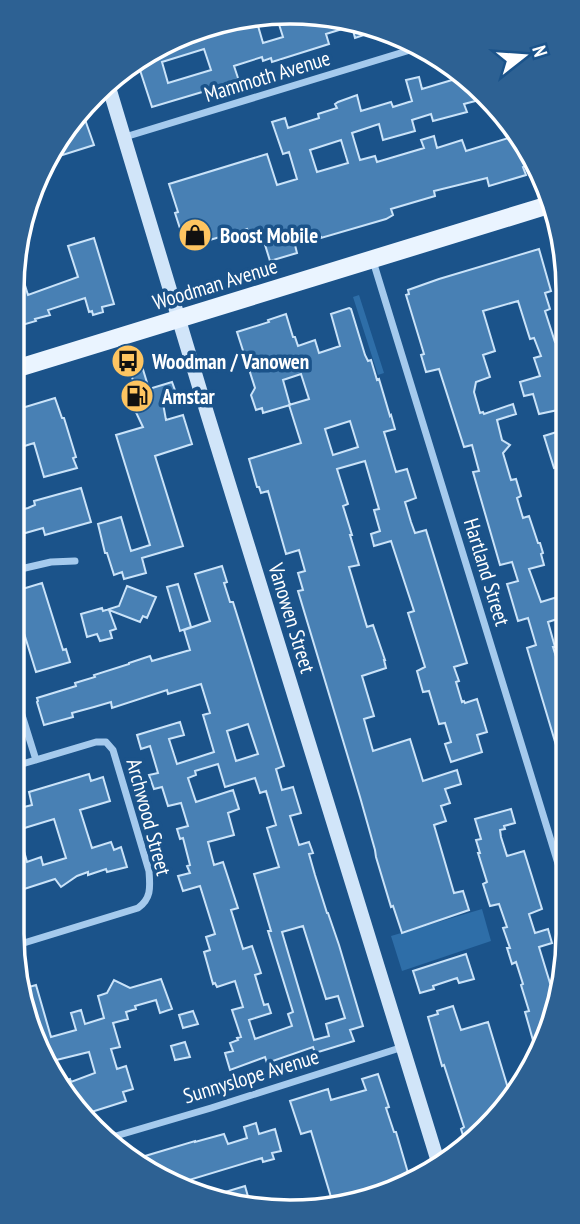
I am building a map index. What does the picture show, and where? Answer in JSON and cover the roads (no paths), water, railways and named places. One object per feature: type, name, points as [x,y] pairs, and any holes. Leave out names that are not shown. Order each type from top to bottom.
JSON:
[{"type":"main road","name":"Vanowen Street","points":[[111,94],[436,1156]]},
{"type":"main road","name":"Woodman Avenue","points":[[24,366],[542,208]]},
{"type":"street","name":"Mammoth Avenue","points":[[125,137],[406,51]]},
{"type":"street","name":"Hartland Street","points":[[373,259],[556,857]]},
{"type":"street","points":[[24,568],[51,562],[75,561]]},
{"type":"street","points":[[24,722],[36,760],[24,764]]},
{"type":"street","name":"Archwood Street","points":[[25,943],[138,908],[146,903],[150,891],[149,871],[113,750],[106,742],[96,742],[36,760]]},
{"type":"street","name":"Sunnyslope Avenue","points":[[117,1136],[403,1047]]},
{"type":"place","name":"Boost Mobile","points":[[195,235]]},
{"type":"place","name":"Woodman / Vanowen","points":[[128,361]]},
{"type":"place","name":"Amstar","points":[[137,396]]}]
